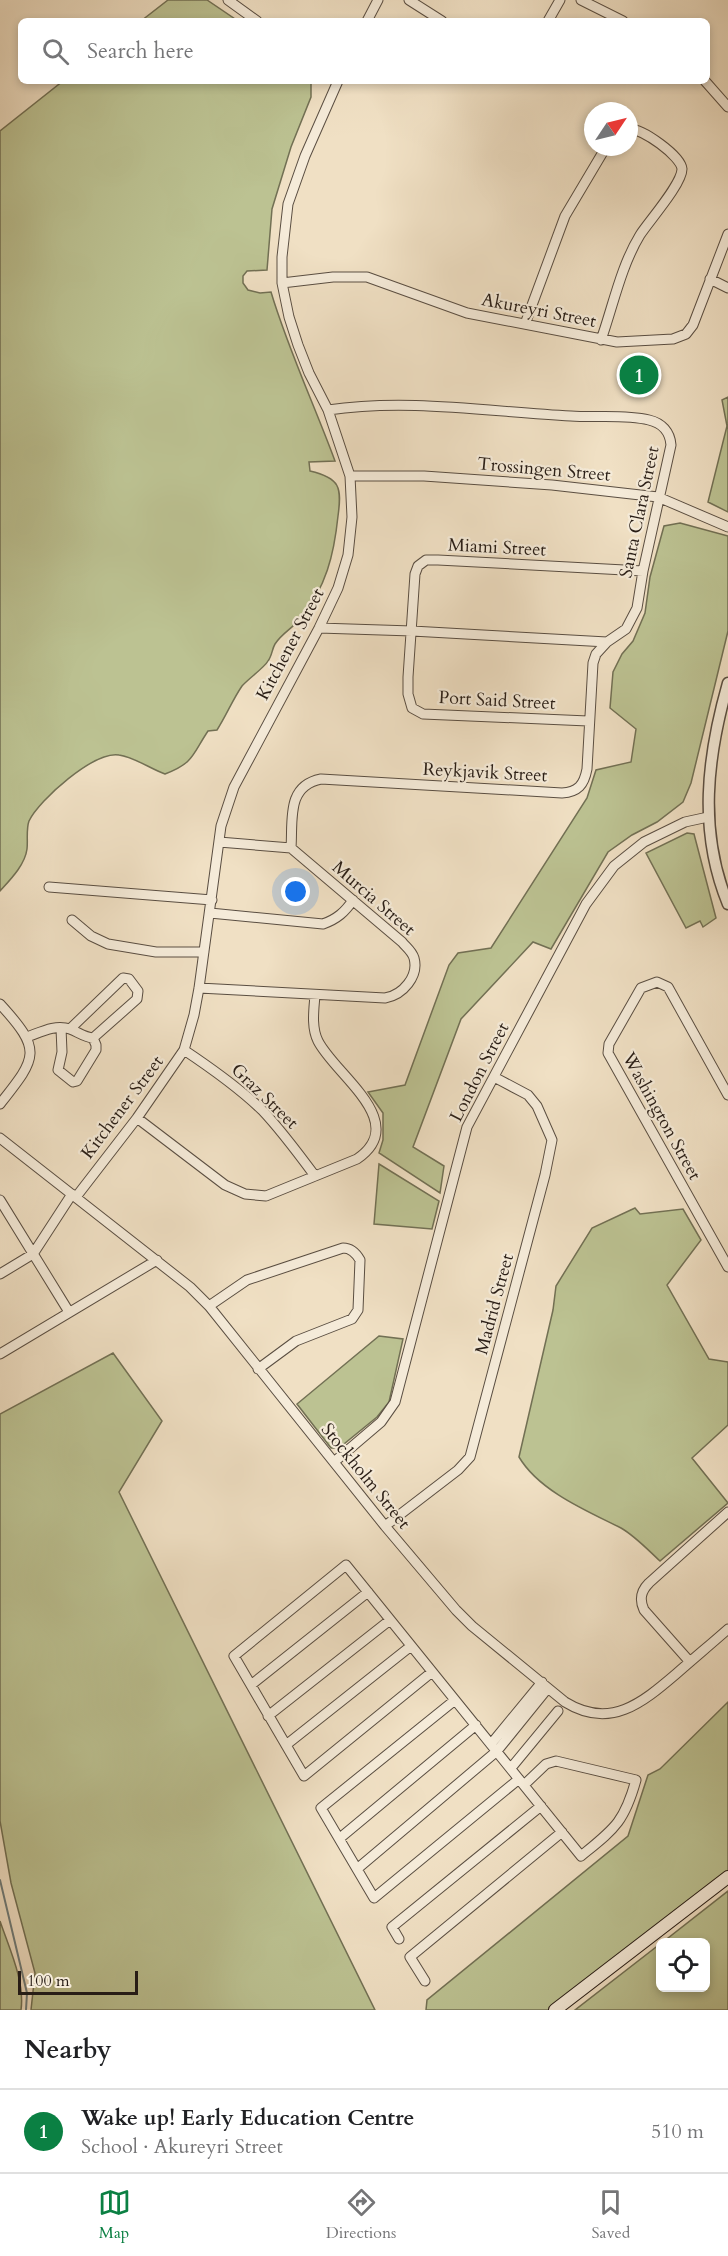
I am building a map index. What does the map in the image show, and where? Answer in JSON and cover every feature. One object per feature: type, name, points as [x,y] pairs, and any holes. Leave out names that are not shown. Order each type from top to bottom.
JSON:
[{"type":"main road","points":[[555,2010],[728,1877]]},
{"type":"street","points":[[228,0],[253,18]]},
{"type":"street","points":[[369,18],[378,0]]},
{"type":"street","points":[[409,0],[437,18]]},
{"type":"street","points":[[550,18],[560,0]]},
{"type":"street","points":[[581,0],[617,18]]},
{"type":"street","name":"Kitchener Street","points":[[33,1254],[74,1195],[137,1119],[184,1050],[199,988],[221,826],[234,787],[338,588],[348,555],[352,517],[350,476],[328,410],[298,345],[282,283],[282,257],[288,204],[304,156],[337,84]]},
{"type":"street","points":[[708,84],[728,107]]},
{"type":"street","points":[[601,340],[639,236],[679,181],[682,169],[675,156],[638,130]]},
{"type":"street","points":[[525,324],[565,216],[601,156]]},
{"type":"street","name":"Akureyri Street","points":[[282,283],[333,277],[367,278],[467,313],[601,340],[660,341],[686,334],[693,325],[728,234]]},
{"type":"street","points":[[710,279],[728,288]]},
{"type":"street","name":"Santa Clara Street","points":[[328,410],[375,406],[446,406],[649,420],[662,426],[670,438],[670,445],[637,608],[631,622],[622,633],[607,642]]},
{"type":"street","name":"Trossingen Street","points":[[350,476],[423,476],[552,485],[658,497],[728,526]]},
{"type":"street","name":"Miami Street","points":[[412,631],[415,574],[418,566],[426,560],[643,570]]},
{"type":"street","points":[[319,628],[607,642]]},
{"type":"street","name":"Port Said Street","points":[[412,631],[408,687],[410,705],[415,711],[423,714],[588,721]]},
{"type":"street","name":"Reykjavik Street","points":[[291,848],[296,794],[304,784],[321,779],[562,793],[574,791],[582,785],[586,776],[593,663],[596,654],[607,642]]},
{"type":"street","points":[[728,683],[712,754],[708,784],[708,817],[718,874],[728,904]]},
{"type":"street","name":"London Street","points":[[334,1462],[381,1422],[389,1413],[399,1394],[465,1134],[586,904],[603,878],[623,857],[650,838],[685,822],[708,817]]},
{"type":"street","points":[[219,842],[291,848]]},
{"type":"street","name":"Murcia Street","points":[[199,988],[389,998],[407,986],[415,966],[410,951],[291,848]]},
{"type":"street","points":[[49,887],[212,900]]},
{"type":"street","points":[[210,913],[318,924],[337,918],[353,900]]},
{"type":"street","points":[[72,920],[91,936],[108,944],[156,952],[204,952]]},
{"type":"street","points":[[27,1037],[52,1028],[65,1028],[93,1038],[96,1050],[77,1081],[73,1082],[58,1070],[65,1028],[123,978],[129,979],[138,990],[137,999],[93,1038]]},
{"type":"street","name":"Washington Street","points":[[728,1095],[668,987],[657,982],[641,988],[609,1044],[608,1053],[728,1267]]},
{"type":"street","points":[[137,1119],[225,1185],[244,1194],[266,1196],[362,1156],[375,1134],[376,1122],[370,1107],[318,1040],[314,1022],[315,994]]},
{"type":"street","points":[[0,1004],[27,1037],[30,1048],[28,1066],[0,1104]]},
{"type":"street","name":"Graz Street","points":[[184,1050],[255,1104],[315,1176]]},
{"type":"street","name":"Madrid Street","points":[[385,1526],[458,1470],[467,1462],[472,1453],[549,1157],[552,1140],[534,1102],[528,1095],[494,1077]]},
{"type":"street","name":"Stockholm Street","points":[[0,1138],[190,1287],[209,1306],[385,1526],[456,1610],[472,1626],[577,1709],[592,1714],[622,1711],[650,1696],[728,1629]]},
{"type":"street","points":[[0,1200],[69,1312]]},
{"type":"street","points":[[209,1306],[247,1280],[343,1248],[357,1254],[360,1260],[356,1315],[296,1341],[258,1369]]},
{"type":"street","points":[[0,1274],[33,1254]]},
{"type":"street","points":[[0,1354],[157,1260]]},
{"type":"street","points":[[690,1662],[644,1610],[641,1604],[641,1594],[649,1583],[728,1512]]},
{"type":"street","points":[[432,1672],[304,1776],[234,1656],[346,1565],[511,1768],[521,1782],[581,1856],[614,1829],[621,1820],[629,1807],[636,1780],[556,1761],[546,1764],[521,1782],[374,1898],[321,1808],[455,1700]]},
{"type":"street","points":[[251,1685],[368,1593]]},
{"type":"street","points":[[268,1716],[390,1620]]},
{"type":"street","points":[[285,1745],[411,1646]]},
{"type":"street","points":[[357,1869],[494,1748],[545,1685]]},
{"type":"street","points":[[511,1768],[558,1711]]},
{"type":"street","points":[[340,1838],[476,1725]]},
{"type":"street","points":[[399,1939],[392,1927],[541,1806]]},
{"type":"street","points":[[425,1981],[410,1957],[562,1832]]},
{"type":"green space","points":[[168,0],[207,0],[234,18],[145,18]]},
{"type":"green space","points":[[59,84],[311,84],[311,97],[291,147],[272,209],[267,270],[247,271],[243,276],[243,283],[248,290],[260,293],[271,292],[335,461],[309,462],[310,471],[333,481],[337,485],[340,498],[331,557],[317,594],[301,618],[278,640],[266,664],[242,686],[217,730],[208,731],[187,762],[165,774],[131,758],[119,755],[108,756],[96,761],[68,779],[44,801],[29,821],[26,855],[16,872],[0,891],[0,131]]},
{"type":"green space","points":[[728,397],[728,512],[708,502],[727,426],[722,400]]},
{"type":"green space","points":[[680,523],[728,536],[728,631],[691,783],[683,802],[657,822],[632,835],[608,852],[551,949],[533,942],[461,1019],[413,1147],[444,1166],[440,1193],[379,1153],[383,1140],[383,1113],[368,1092],[405,1085],[449,965],[458,953],[491,948],[587,798],[596,770],[631,762],[636,729],[610,708],[613,672],[622,654],[633,641],[645,613],[650,577],[664,526]]},
{"type":"green space","points":[[687,833],[694,834],[716,918],[703,927],[700,921],[686,928],[646,853]]},
{"type":"green space","points":[[379,1164],[439,1201],[432,1229],[374,1224]]},
{"type":"green space","points":[[635,1208],[640,1214],[683,1209],[701,1240],[667,1285],[709,1359],[728,1362],[728,1425],[692,1458],[728,1503],[660,1561],[626,1531],[551,1490],[528,1469],[519,1457],[553,1310],[556,1286],[592,1228]]},
{"type":"green space","points":[[379,1336],[403,1339],[389,1402],[377,1417],[339,1448],[331,1448],[297,1404]]},
{"type":"green space","points":[[113,1353],[162,1421],[119,1492],[375,2010],[31,2010],[35,1973],[11,1883],[0,1821],[0,1414]]},
{"type":"green space","points":[[728,1702],[728,1877],[555,2010],[426,2010],[427,2000],[628,1836],[648,1775],[660,1769]]},
{"type":"green space","points":[[728,1891],[728,2010],[575,2010],[656,1947],[656,1992],[710,1992],[710,1938],[668,1938]]},
{"type":"green space","points":[[0,1921],[12,1953],[21,1988],[21,2010],[0,2010]]},
{"type":"waterway","points":[[0,1880],[27,1993],[26,2010]]},
{"type":"place","name":"Wake up! Early Education Centre","points":[[639,375]]}]
